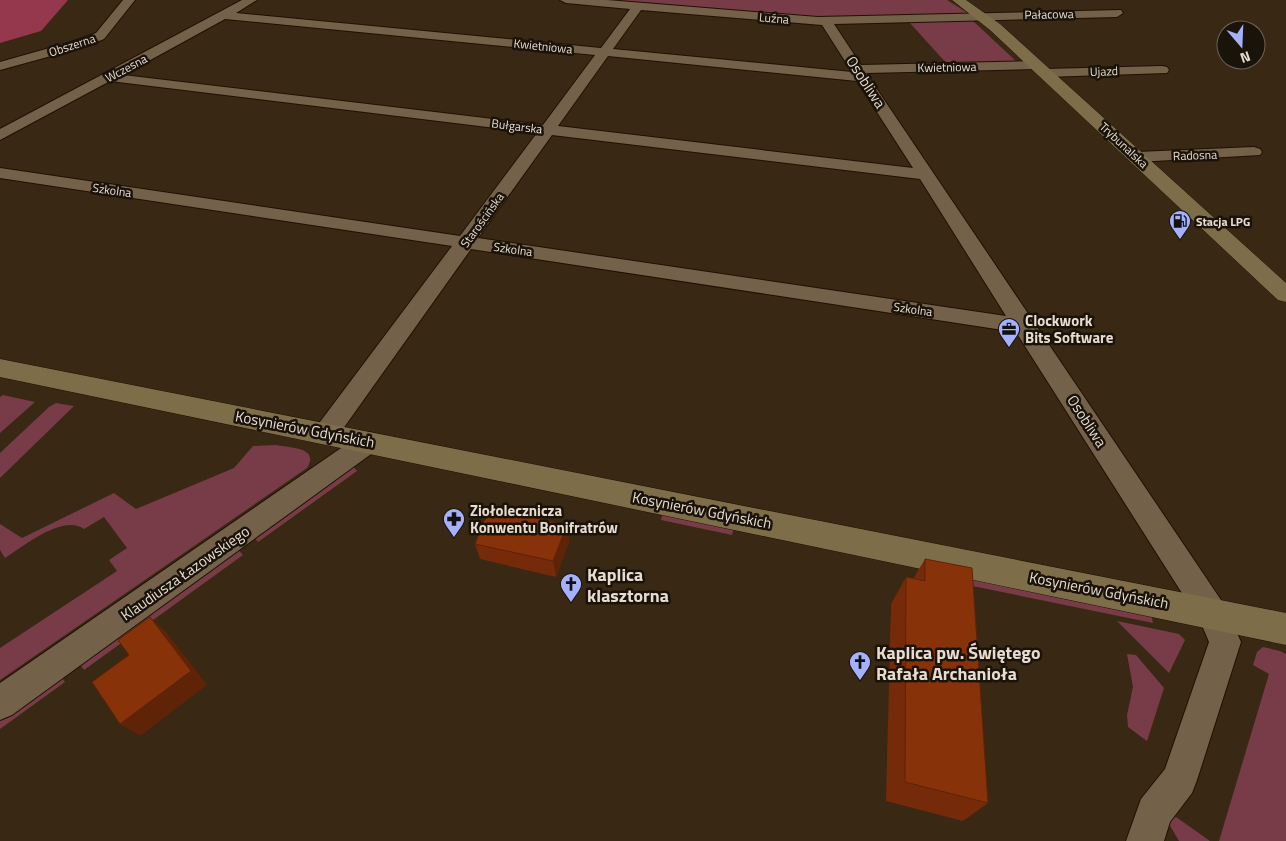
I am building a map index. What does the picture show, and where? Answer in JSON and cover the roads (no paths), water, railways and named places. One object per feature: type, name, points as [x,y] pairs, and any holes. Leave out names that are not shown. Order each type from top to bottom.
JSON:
[{"type":"street","name":"Obszerna","points":[[0,66],[79,44],[100,36],[107,30],[129,0]]},
{"type":"street","name":"Wczesna","points":[[0,136],[252,0]]},
{"type":"street","name":"Luźna","points":[[566,0],[826,22],[981,16]]},
{"type":"street","name":"Trybunalska","points":[[958,0],[981,16],[1041,69],[1286,295]]},
{"type":"street","name":"Starościńska","points":[[326,433],[638,6]]},
{"type":"street","name":"Pałacowa","points":[[981,16],[1117,13]]},
{"type":"street","name":"Kwietniowa","points":[[223,15],[604,52],[859,73],[1041,69]]},
{"type":"street","name":"Osobliwa","points":[[826,22],[1212,613],[1225,642],[1179,780],[1150,827]]},
{"type":"street","name":"Ujazd","points":[[1041,69],[1162,70]]},
{"type":"street","name":"Bułgarska","points":[[108,77],[925,174]]},
{"type":"street","name":"Radosna","points":[[1136,157],[1254,152]]},
{"type":"street","name":"Szkolna","points":[[0,173],[1026,326]]},
{"type":"street","name":"Kosynierów Gdyńskich","points":[[0,368],[1286,628]]},
{"type":"street","name":"Klaudiusza Łazowskiego","points":[[0,703],[369,442]]},
{"type":"place","name":"Stacja LPG","points":[[1180,240]]},
{"type":"place","name":"Clockwork Bits Software","points":[[1009,348]]},
{"type":"place","name":"Ziołolecznicza Konwentu Bonifratrów","points":[[454,538]]},
{"type":"place","name":"Kaplica klasztorna","points":[[571,603]]},
{"type":"place","name":"Kaplica pw. Świętego Rafała Archanioła","points":[[860,681]]}]
